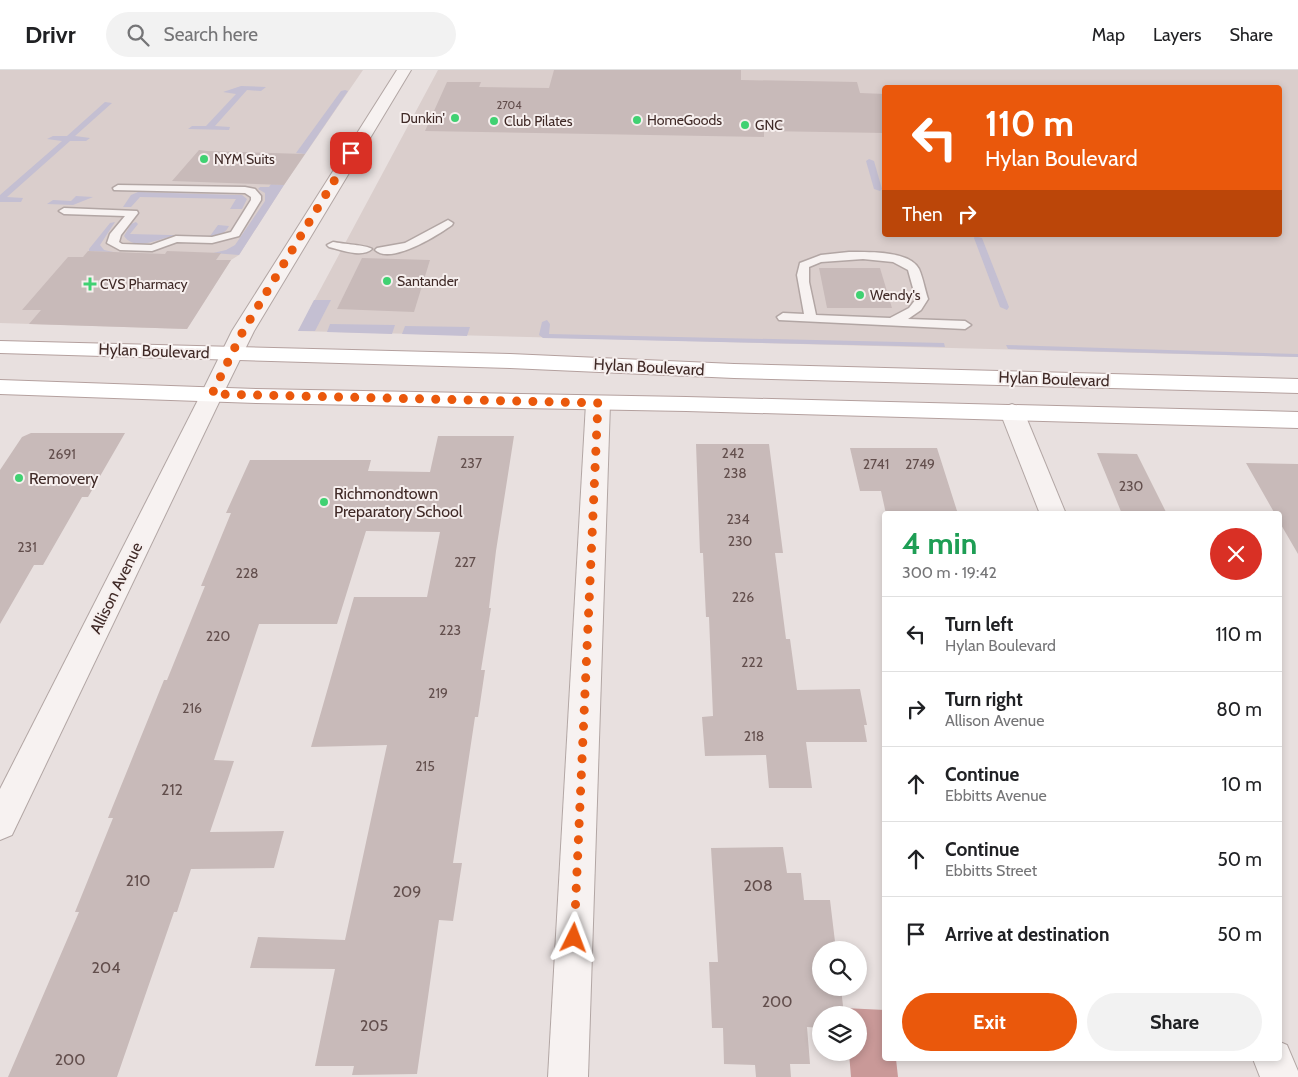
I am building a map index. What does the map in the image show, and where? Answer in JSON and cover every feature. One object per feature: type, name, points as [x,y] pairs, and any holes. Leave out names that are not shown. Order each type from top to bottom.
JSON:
[{"type":"main road","name":"Hylan Boulevard","points":[[0,347],[510,361],[744,371],[1298,386]]},
{"type":"main road","points":[[0,387],[212,394],[1298,420]]},
{"type":"street","name":"Allison Avenue","points":[[0,824],[243,331],[404,70]]},
{"type":"street","points":[[568,1077],[598,403]]},
{"type":"street","points":[[1012,412],[1052,511]]},
{"type":"street","points":[[1274,1061],[1280,1077]]},
{"type":"lane","points":[[118,188],[251,192],[255,194],[256,200],[232,239],[222,246],[206,250],[190,249]]},
{"type":"lane","points":[[64,211],[133,213],[116,234],[113,243],[120,247],[169,249]]},
{"type":"lane","points":[[431,223],[404,238],[383,245],[392,250],[412,246],[448,224]]},
{"type":"lane","points":[[152,248],[176,239],[212,240],[235,234]]},
{"type":"lane","points":[[333,245],[349,249],[368,245],[352,241]]},
{"type":"lane","points":[[811,318],[802,269],[805,264],[823,256],[855,256],[896,259],[913,268],[922,299],[913,312],[891,322]]},
{"type":"lane","points":[[784,317],[964,324]]},
{"type":"shaded area","points":[[0,70],[363,70],[284,185],[239,255],[231,260],[187,329],[0,323]]},
{"type":"shaded area","points":[[438,70],[1298,70],[1298,357],[298,331]]},
{"type":"shaded area","points":[[241,86],[266,87],[261,91],[247,90],[215,126],[230,127],[229,130],[188,129],[192,126],[206,126],[236,94],[223,92]]},
{"type":"shaded area","points":[[341,91],[348,91],[305,154],[296,153]]},
{"type":"shaded area","points":[[105,102],[112,103],[75,136],[90,138],[86,141],[70,141],[7,197],[23,198],[21,202],[0,202],[0,195],[62,141],[47,139],[53,136],[67,136]]},
{"type":"shaded area","points":[[869,159],[874,161],[882,189],[880,191],[874,189],[866,161]]},
{"type":"shaded area","points":[[271,184],[284,185],[239,255],[213,253],[226,250],[235,245],[265,201],[265,193],[258,189],[260,187],[269,187]]},
{"type":"shaded area","points":[[138,192],[242,195],[247,199],[242,209],[230,209],[236,199],[140,197],[131,207],[123,207],[131,195]]},
{"type":"shaded area","points":[[76,196],[93,197],[73,205],[47,204],[53,200],[71,201]]},
{"type":"shaded area","points":[[115,222],[100,245],[104,250],[113,252],[89,251],[110,223]]},
{"type":"shaded area","points":[[136,222],[138,224],[130,234],[210,236],[218,225],[229,226],[225,232],[212,237],[175,236],[141,244],[129,241],[124,236],[131,224]]},
{"type":"shaded area","points":[[974,238],[982,238],[1009,307],[1007,310],[1000,307]]},
{"type":"shaded area","points":[[314,300],[331,300],[315,331],[298,331]]},
{"type":"shaded area","points":[[547,320],[550,324],[549,334],[944,343],[945,347],[543,338],[539,335],[542,322]]},
{"type":"shaded area","points":[[330,324],[395,325],[392,334],[327,332]]},
{"type":"shaded area","points":[[405,326],[470,327],[467,336],[402,334]]},
{"type":"shaded area","points":[[1006,345],[1298,354],[1298,357],[1008,349]]},
{"type":"shaded area","points":[[867,1009],[882,1010],[882,1061],[896,1061],[898,1077],[851,1077],[850,1061],[867,1061]]},
{"type":"building","points":[[554,70],[741,70],[741,80],[857,82],[860,93],[882,94],[882,133],[764,131],[764,137],[425,131],[447,82],[481,82],[479,87],[549,88]]},
{"type":"building","points":[[199,150],[305,154],[284,185],[172,181]]},
{"type":"building","points":[[88,251],[165,254],[167,251],[221,253],[216,260],[231,260],[187,329],[29,324],[41,310],[22,310],[68,257],[83,257]]},
{"type":"building","points":[[362,258],[430,260],[414,312],[337,309]]},
{"type":"building","points":[[819,268],[880,268],[892,308],[827,308]]},
{"type":"building","points":[[31,433],[125,433],[88,497],[82,497],[43,565],[34,565],[0,624],[0,470],[22,437]]},
{"type":"building","points":[[438,436],[514,436],[496,551],[489,608],[491,608],[481,670],[485,670],[478,717],[475,717],[453,863],[462,863],[453,921],[439,920],[417,1074],[352,1075],[354,1066],[315,1066],[335,969],[250,968],[258,937],[345,940],[387,745],[311,747],[354,597],[427,597],[440,532],[366,531],[337,624],[259,624],[214,760],[234,761],[210,832],[284,831],[274,868],[191,869],[177,912],[174,912],[117,1077],[8,1077],[79,912],[75,912],[113,818],[108,818],[164,680],[167,680],[205,586],[201,586],[231,513],[226,513],[250,460],[371,460],[368,471],[430,472]]},
{"type":"building","points":[[696,444],[769,444],[783,553],[775,553],[786,639],[790,639],[797,690],[860,689],[867,725],[864,725],[867,742],[806,742],[812,788],[769,788],[766,755],[705,756],[702,717],[713,716],[709,617],[706,617],[703,553],[700,553]]},
{"type":"building","points":[[850,448],[937,448],[957,511],[885,511],[881,491],[860,491]]},
{"type":"building","points":[[1097,453],[1137,454],[1166,511],[1121,511]]},
{"type":"building","points":[[1246,463],[1298,464],[1298,554],[1282,526],[1282,511],[1273,511]]},
{"type":"building","points":[[783,847],[787,873],[801,873],[804,900],[830,900],[835,941],[812,941],[812,996],[842,996],[843,1006],[812,1006],[812,1027],[807,1027],[810,1064],[790,1064],[791,1077],[756,1077],[755,1065],[724,1064],[723,1028],[712,1028],[709,962],[718,962],[711,848]]},
{"type":"place","name":"Dunkin'","points":[[455,118]]},
{"type":"place","name":"HomeGoods","points":[[637,120]]},
{"type":"place","name":"Club Pilates","points":[[494,121]]},
{"type":"place","name":"GNC","points":[[745,125]]},
{"type":"place","name":"NYM Suits","points":[[204,159]]},
{"type":"place","name":"Santander","points":[[387,281]]},
{"type":"place","name":"CVS Pharmacy","points":[[90,284]]},
{"type":"place","name":"Wendy's","points":[[860,295]]},
{"type":"place","name":"Removery","points":[[19,478]]},
{"type":"place","name":"Richmondtown Preparatory School","points":[[324,502]]},
{"type":"route","points":[[351,153],[243,331],[212,394],[598,403],[574,938]]}]
